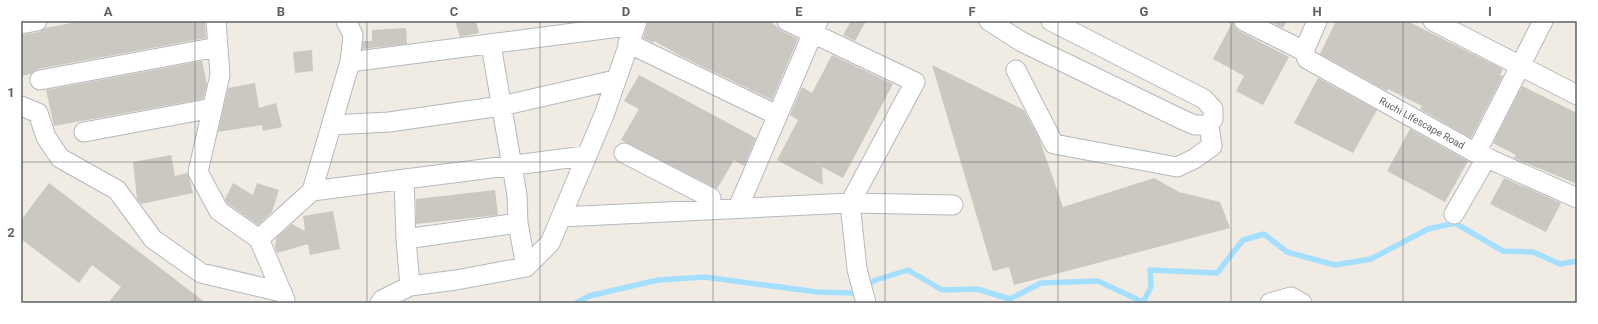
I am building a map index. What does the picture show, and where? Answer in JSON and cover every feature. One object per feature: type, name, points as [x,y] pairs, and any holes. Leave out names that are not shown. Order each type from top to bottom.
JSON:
[{"type":"street","points":[[21,24],[37,21]]},
{"type":"street","points":[[216,21],[220,75],[198,172],[219,211],[259,239],[284,297]]},
{"type":"street","points":[[259,239],[312,191],[350,62],[353,35],[346,21]]},
{"type":"street","points":[[787,21],[815,27],[915,82],[850,203],[857,269],[866,302]]},
{"type":"street","points":[[989,21],[1022,42],[1183,120],[1195,125],[1209,125]]},
{"type":"street","points":[[1016,70],[1054,144],[1177,167],[1194,159],[1212,146],[1209,125],[1213,119],[1213,109],[1204,99],[1051,21]]},
{"type":"street","name":"Ruchi Lifescape Road","points":[[1244,21],[1304,51],[1307,59],[1482,155],[1577,198]]},
{"type":"street","points":[[1304,51],[1318,21]]},
{"type":"street","points":[[1454,214],[1482,155],[1520,64],[1543,21]]},
{"type":"street","points":[[350,62],[491,45],[636,23]]},
{"type":"street","points":[[380,303],[382,300],[410,286],[456,280],[526,267],[550,242],[585,156],[604,115],[636,23]]},
{"type":"street","points":[[1442,23],[1577,95]]},
{"type":"street","points":[[738,208],[815,27]]},
{"type":"street","points":[[628,43],[777,115]]},
{"type":"street","points":[[491,45],[512,165],[518,223],[526,267]]},
{"type":"street","points":[[40,80],[218,47]]},
{"type":"street","points":[[332,125],[389,122],[502,106],[616,80]]},
{"type":"street","points":[[21,106],[38,113],[46,137],[60,158],[117,190],[153,239],[201,273],[284,297]]},
{"type":"street","points":[[84,132],[213,108]]},
{"type":"street","points":[[624,153],[683,185],[711,198]]},
{"type":"street","points":[[312,191],[585,156]]},
{"type":"street","points":[[404,179],[406,239],[410,286]]},
{"type":"street","points":[[683,185],[694,210]]},
{"type":"street","points":[[561,216],[850,203],[953,205]]},
{"type":"street","points":[[406,239],[518,223]]},
{"type":"street","points":[[1270,303],[1291,298],[1302,303]]},
{"type":"building","points":[[82,21],[205,21],[206,38],[38,69],[31,74],[21,76],[21,35],[39,32],[45,28]]},
{"type":"building","points":[[455,21],[476,21],[479,33],[460,37]]},
{"type":"building","points":[[648,21],[770,21],[782,31],[798,39],[772,100],[681,56],[654,41],[653,43],[643,38]]},
{"type":"building","points":[[851,21],[866,21],[855,41],[843,35]]},
{"type":"building","points":[[1233,21],[1235,27],[1239,31],[1289,57],[1263,105],[1236,91],[1244,76],[1213,59]]},
{"type":"building","points":[[1269,21],[1287,21],[1283,28]]},
{"type":"building","points":[[1336,21],[1407,21],[1503,69],[1500,75],[1503,76],[1471,138],[1420,109],[1422,106],[1388,89],[1387,91],[1320,54]]},
{"type":"building","points":[[406,28],[407,44],[362,49],[363,41],[372,41],[372,30]]},
{"type":"building","points":[[312,50],[313,71],[295,73],[293,52]]},
{"type":"building","points":[[832,55],[893,84],[843,178],[822,167],[823,185],[777,160],[798,120],[790,115],[802,87],[812,93]]},
{"type":"building","points":[[202,61],[207,85],[203,99],[54,126],[46,90]]},
{"type":"building","points":[[932,65],[1024,110],[1039,138],[1063,207],[1154,178],[1179,192],[1220,202],[1230,228],[1014,285],[1009,267],[993,271]]},
{"type":"building","points":[[639,75],[756,138],[744,166],[734,160],[717,189],[621,140],[639,109],[624,101]]},
{"type":"building","points":[[1318,78],[1377,110],[1353,153],[1294,123]]},
{"type":"building","points":[[255,83],[259,108],[276,103],[282,127],[263,131],[262,125],[218,132],[228,88]]},
{"type":"building","points":[[1522,86],[1577,113],[1577,184],[1514,158],[1516,155],[1493,143]]},
{"type":"building","points":[[1410,129],[1468,161],[1445,202],[1387,171]]},
{"type":"building","points":[[171,155],[175,176],[188,173],[193,193],[141,204],[137,199],[133,162]]},
{"type":"building","points":[[1504,178],[1561,203],[1546,232],[1490,204]]},
{"type":"building","points":[[49,183],[206,303],[108,303],[121,287],[92,265],[79,283],[21,239],[21,220]]},
{"type":"building","points":[[233,183],[253,195],[257,183],[279,190],[272,212],[258,225],[227,203],[225,199]]},
{"type":"building","points":[[495,190],[498,215],[416,224],[416,199]]},
{"type":"building","points":[[333,211],[340,249],[310,255],[308,244],[277,253],[275,248],[276,238],[292,224],[305,231],[303,216]]},
{"type":"waterway","points":[[576,303],[589,296],[658,280],[705,277],[817,292],[852,293],[876,280],[908,270],[942,290],[977,289],[1010,299],[1041,283],[1098,281],[1143,302],[1151,287],[1150,270],[1217,273],[1243,240],[1264,234],[1287,252],[1335,265],[1371,259],[1428,229],[1455,223],[1503,251],[1533,252],[1560,264],[1577,261]]}]
